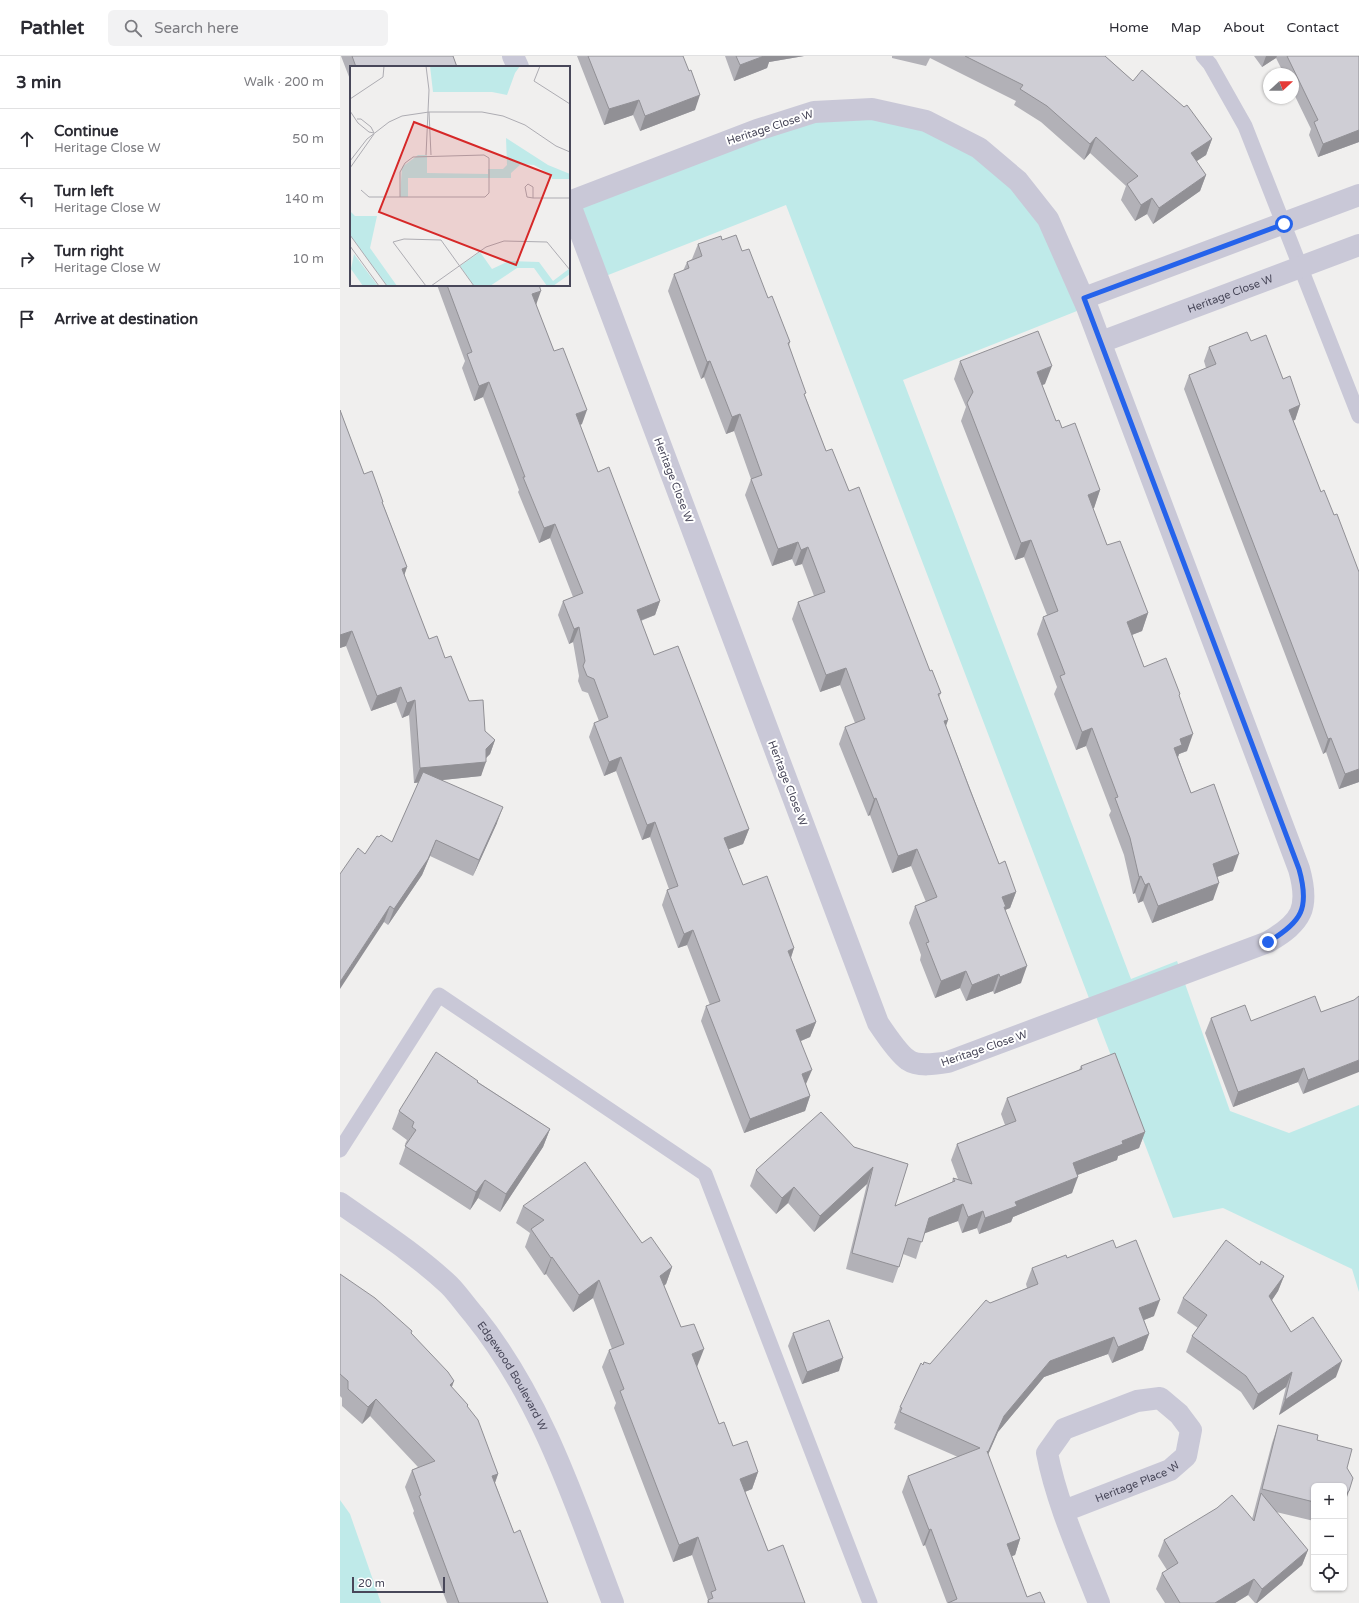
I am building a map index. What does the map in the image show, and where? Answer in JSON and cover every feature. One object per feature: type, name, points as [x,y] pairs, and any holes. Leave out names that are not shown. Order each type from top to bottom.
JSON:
[{"type":"street","points":[[513,56],[518,66]]},
{"type":"street","name":"Heritage Close W","points":[[570,202],[757,130],[814,112],[872,110],[926,121],[979,148],[1018,181],[1048,219],[1084,298],[1299,869],[1304,884],[1304,902],[1300,916],[1286,932],[1268,942],[948,1062],[928,1065],[908,1060],[888,1039],[878,1023],[570,205]]},
{"type":"street","points":[[1084,298],[1359,195]]},
{"type":"street","name":"Heritage Close W","points":[[1101,342],[1359,245]]},
{"type":"street","name":"Edgewood Boulevard W","points":[[340,1203],[398,1243],[449,1286],[493,1340],[527,1394],[556,1455],[613,1603]]},
{"type":"street","name":"Heritage Place W","points":[[1064,1511],[1170,1470],[1186,1456],[1191,1430],[1179,1414],[1160,1398],[1137,1401],[1064,1429],[1047,1453],[1052,1479],[1098,1603]]},
{"type":"lane","points":[[1202,56],[1210,64],[1245,126],[1359,416]]},
{"type":"lane","points":[[340,1150],[439,995],[705,1174],[870,1603]]},
{"type":"shaded area","points":[[814,112],[926,121],[1018,181],[1087,307],[903,380],[1131,979],[1177,961],[1230,1111],[1289,1133],[1359,1105],[1359,1292],[1352,1269],[1223,1208],[1173,1218],[786,205],[598,279],[570,202]]},
{"type":"shaded area","points":[[340,1500],[350,1514],[381,1603],[340,1603]]},
{"type":"building","points":[[352,56],[453,56],[457,66],[356,66]]},
{"type":"building","points":[[588,56],[683,56],[689,71],[691,70],[700,95],[645,116],[639,100],[609,109]]},
{"type":"building","points":[[736,56],[764,56],[740,65]]},
{"type":"building","points":[[965,56],[1105,56],[1133,81],[1142,70],[1184,107],[1187,105],[1212,139],[1191,153],[1206,175],[1159,208],[1152,198],[1141,205],[1127,184],[1138,176],[1096,137],[1090,144],[1047,106],[1020,89],[1023,85]]},
{"type":"building","points":[[1287,56],[1359,56],[1359,130],[1323,144],[1314,122],[1318,120],[1299,81],[1299,68],[1293,68]]},
{"type":"building","points":[[736,235],[742,251],[749,249],[768,298],[772,296],[790,342],[788,343],[806,393],[804,394],[826,451],[832,449],[849,491],[859,487],[930,671],[932,670],[941,693],[938,694],[948,720],[944,721],[970,790],[999,864],[1005,861],[1016,892],[1002,897],[1006,907],[1004,907],[1027,966],[1000,977],[999,974],[972,985],[966,971],[941,981],[926,943],[929,942],[915,906],[937,897],[917,849],[898,856],[876,798],[874,799],[845,727],[865,719],[846,668],[826,675],[798,602],[825,592],[808,547],[801,550],[798,542],[778,549],[751,479],[762,475],[740,414],[732,417],[710,361],[707,362],[674,274],[689,268],[687,262],[702,256],[698,244],[721,236],[722,240]]},
{"type":"building","points":[[447,286],[539,286],[541,291],[532,294],[554,351],[563,348],[587,410],[576,414],[598,472],[609,467],[660,601],[637,610],[654,655],[678,646],[749,829],[724,838],[743,885],[767,876],[794,948],[788,951],[816,1022],[796,1030],[812,1070],[802,1074],[810,1096],[750,1119],[706,1006],[720,1001],[693,930],[684,934],[667,890],[678,886],[655,822],[647,825],[621,757],[609,762],[594,723],[608,717],[594,679],[587,676],[583,666],[585,661],[579,627],[574,629],[563,601],[583,593],[555,524],[544,528],[523,477],[525,477],[489,382],[479,386],[467,354],[472,352]]},
{"type":"building","points":[[1038,331],[1052,366],[1037,372],[1056,421],[1059,420],[1062,428],[1075,423],[1100,490],[1088,495],[1107,545],[1120,541],[1148,613],[1127,622],[1144,667],[1166,658],[1180,694],[1179,695],[1193,734],[1180,739],[1182,745],[1174,748],[1191,793],[1214,784],[1239,854],[1213,864],[1219,883],[1158,906],[1149,883],[1145,885],[1141,876],[1139,877],[1130,838],[1115,798],[1118,797],[1092,728],[1082,732],[1060,676],[1065,674],[1043,617],[1058,611],[1031,540],[1021,543],[967,403],[973,392],[960,361]]},
{"type":"building","points":[[1247,332],[1251,341],[1266,335],[1283,379],[1290,376],[1300,405],[1289,410],[1321,492],[1324,490],[1334,515],[1337,514],[1359,572],[1359,769],[1345,774],[1331,738],[1328,739],[1189,375],[1216,364],[1209,347]]},
{"type":"building","points":[[340,410],[364,474],[372,471],[382,502],[407,567],[402,569],[429,639],[437,636],[445,658],[451,656],[469,701],[483,700],[485,731],[495,740],[486,749],[486,762],[420,768],[415,700],[407,703],[401,687],[377,696],[352,631],[340,635]]},
{"type":"building","points":[[423,772],[503,807],[479,860],[436,840],[428,859],[394,909],[390,906],[340,982],[340,874],[358,848],[365,854],[377,836],[379,837],[381,835],[392,842]]},
{"type":"building","points":[[1315,996],[1321,1012],[1354,1000],[1359,996],[1359,1060],[1308,1080],[1304,1068],[1238,1092],[1211,1018],[1245,1005],[1251,1021]]},
{"type":"building","points":[[436,1052],[478,1081],[477,1082],[550,1129],[506,1194],[485,1180],[476,1192],[405,1146],[416,1130],[412,1127],[414,1122],[399,1111]]},
{"type":"building","points":[[1115,1053],[1145,1132],[1122,1141],[1123,1144],[1073,1163],[1078,1177],[1015,1202],[1017,1206],[985,1218],[983,1211],[968,1217],[963,1204],[929,1218],[922,1242],[908,1238],[899,1267],[852,1253],[873,1167],[820,1216],[794,1187],[782,1198],[756,1170],[821,1112],[854,1147],[908,1164],[895,1206],[955,1181],[953,1178],[972,1184],[957,1144],[1016,1121],[1007,1098],[1082,1069],[1081,1066]]},
{"type":"building","points":[[585,1162],[642,1243],[651,1237],[672,1267],[660,1276],[681,1327],[694,1324],[704,1349],[692,1354],[719,1424],[724,1422],[733,1446],[747,1441],[758,1472],[740,1479],[768,1551],[783,1545],[805,1603],[709,1603],[708,1600],[713,1598],[711,1592],[716,1590],[698,1537],[679,1545],[620,1391],[624,1389],[609,1350],[624,1344],[599,1280],[579,1295],[531,1229],[544,1220],[523,1206]]},
{"type":"building","points":[[1113,1240],[1116,1248],[1136,1240],[1160,1300],[1139,1308],[1149,1334],[1118,1347],[1114,1337],[1050,1361],[1004,1416],[988,1452],[987,1451],[1020,1539],[1007,1544],[1027,1597],[1040,1592],[1045,1603],[948,1603],[957,1599],[931,1529],[929,1530],[908,1476],[980,1448],[900,1412],[902,1408],[900,1407],[921,1363],[923,1365],[924,1362],[930,1364],[986,1300],[990,1303],[1038,1284],[1032,1268],[1066,1255],[1067,1258]]},
{"type":"building","points":[[1226,1240],[1260,1265],[1261,1261],[1284,1276],[1269,1296],[1291,1332],[1313,1317],[1342,1361],[1285,1400],[1292,1372],[1258,1394],[1246,1376],[1192,1336],[1207,1315],[1183,1298]]},
{"type":"building","points":[[340,1274],[375,1298],[412,1331],[411,1333],[448,1372],[454,1381],[450,1385],[468,1405],[467,1406],[478,1420],[498,1474],[492,1476],[514,1533],[520,1530],[548,1603],[459,1603],[419,1496],[421,1495],[412,1470],[435,1461],[376,1399],[368,1407],[348,1389],[348,1381],[340,1374]]},
{"type":"building","points":[[829,1320],[843,1358],[807,1372],[793,1333]]},
{"type":"building","points":[[1278,1425],[1318,1435],[1317,1440],[1352,1449],[1347,1468],[1353,1478],[1349,1491],[1347,1493],[1347,1483],[1311,1483],[1311,1501],[1262,1489]]},
{"type":"building","points":[[1261,1493],[1308,1550],[1262,1589],[1254,1579],[1215,1603],[1180,1603],[1162,1573],[1178,1563],[1164,1540],[1217,1508],[1232,1495],[1254,1521]]},
{"type":"route","points":[[1268,942],[1286,932],[1300,916],[1304,902],[1304,884],[1084,298],[1284,224]]}]
